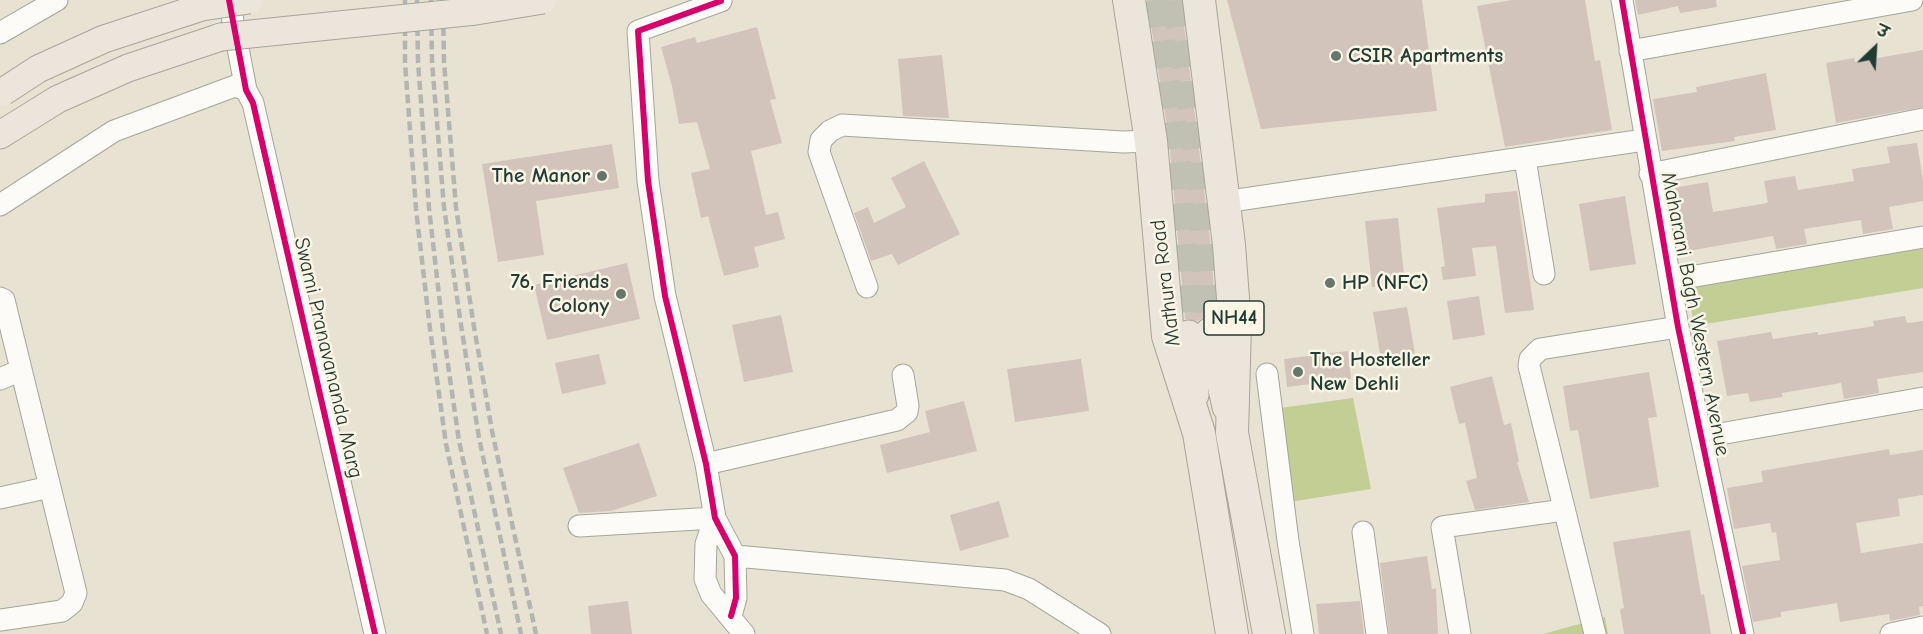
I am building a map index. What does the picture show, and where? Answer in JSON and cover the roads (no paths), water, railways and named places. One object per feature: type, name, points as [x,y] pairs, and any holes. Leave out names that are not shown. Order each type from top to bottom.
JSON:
[{"type":"highway","name":"NH44","points":[[1199,0],[1224,202],[1234,325],[1232,433],[1269,634]]},
{"type":"highway","name":"Mathura Road","points":[[1128,7],[1151,141],[1168,336],[1199,432],[1232,634]]},
{"type":"main road","points":[[1,93],[38,69],[104,39],[202,7],[249,0]]},
{"type":"main road","points":[[0,135],[58,99],[128,68],[221,36],[476,11],[543,0]]},
{"type":"main road","points":[[1199,432],[1199,333],[1232,433]]},
{"type":"street","points":[[0,33],[57,0]]},
{"type":"street","name":"Swami Pranavananda Marg","points":[[229,0],[246,90],[252,103],[375,634]]},
{"type":"street","name":"Maharani Bagh Western Avenue","points":[[1622,0],[1644,141],[1672,280],[1678,327],[1743,634]]},
{"type":"street","points":[[1630,51],[1912,0]]},
{"type":"street","points":[[721,1],[638,31],[648,182],[663,285],[706,464],[715,518],[735,556],[736,598],[731,616]]},
{"type":"street","points":[[0,205],[114,131],[235,86],[246,90]]},
{"type":"street","points":[[1650,174],[1923,119]]},
{"type":"street","points":[[867,287],[819,152],[821,140],[830,130],[842,125],[1123,142],[1151,141]]},
{"type":"street","points":[[1224,202],[1644,141]]},
{"type":"street","points":[[1525,159],[1544,274]]},
{"type":"street","points":[[1672,280],[1923,237]]},
{"type":"street","points":[[0,298],[4,300],[76,593],[72,603],[62,611],[0,620]]},
{"type":"street","points":[[1594,634],[1528,366],[1533,354],[1540,349],[1678,327]]},
{"type":"street","points":[[0,379],[21,370]]},
{"type":"street","points":[[1267,374],[1288,541],[1303,634]]},
{"type":"street","points":[[706,464],[897,420],[907,411],[908,406],[903,375]]},
{"type":"street","points":[[1703,437],[1923,398]]},
{"type":"street","points":[[0,498],[50,487]]},
{"type":"street","points":[[1460,634],[1442,527],[1564,510]]},
{"type":"street","points":[[579,526],[715,518]]},
{"type":"street","points":[[715,518],[706,544],[705,579],[711,594],[744,634]]},
{"type":"street","points":[[1363,532],[1377,634]]},
{"type":"street","points":[[735,556],[1005,580],[1029,589],[1100,634]]},
{"type":"street","points":[[1892,634],[1923,627]]},
{"type":"tunnel","points":[[1156,0],[1178,167],[1189,334]]},
{"type":"tunnel","points":[[1176,0],[1199,169],[1209,332]]},
{"type":"railway","points":[[405,0],[405,63],[416,209],[430,329],[446,444],[487,634]]},
{"type":"railway","points":[[417,0],[418,62],[429,208],[443,330],[459,441],[501,634]]},
{"type":"railway","points":[[431,0],[432,62],[444,207],[479,438],[521,634]]},
{"type":"railway","points":[[443,0],[444,62],[456,207],[492,431],[536,634]]},
{"type":"place","name":"CSIR Apartments","points":[[1336,56]]},
{"type":"place","name":"The Manor","points":[[602,176]]},
{"type":"place","name":"HP (NFC)","points":[[1330,283]]},
{"type":"place","name":"76, Friends Colony","points":[[621,294]]},
{"type":"place","name":"The Hosteller New Dehli","points":[[1298,372]]}]
